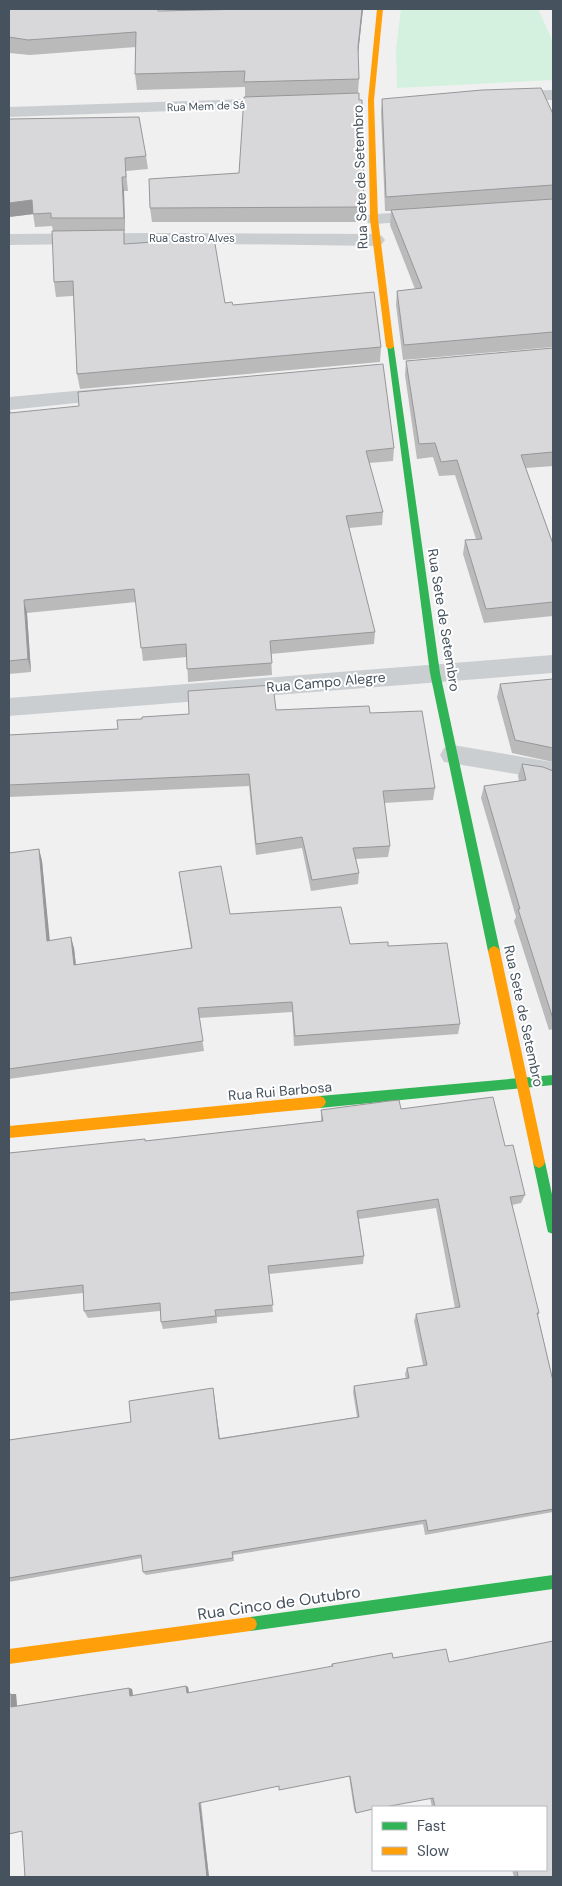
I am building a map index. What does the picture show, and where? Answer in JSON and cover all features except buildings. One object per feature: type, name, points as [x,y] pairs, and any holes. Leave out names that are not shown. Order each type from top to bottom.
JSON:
[{"type":"street","name":"Rua Sete de Setembro","points":[[380,9],[371,100],[374,219],[391,368],[435,673],[553,1228]]},
{"type":"street","points":[[496,96],[553,95]]},
{"type":"street","points":[[351,101],[390,100]]},
{"type":"street","name":"Rua Mem de Sá","points":[[9,112],[292,103]]},
{"type":"street","points":[[374,219],[440,215]]},
{"type":"street","name":"Rua Castro Alves","points":[[9,240],[153,238],[376,240]]},
{"type":"street","points":[[9,404],[136,392]]},
{"type":"street","name":"Rua Campo Alegre","points":[[9,707],[553,664]]},
{"type":"street","points":[[453,755],[543,769],[553,773]]},
{"type":"street","name":"Rua Rui Barbosa","points":[[9,1132],[553,1080]]},
{"type":"street","name":"Rua Cinco de Outubro","points":[[9,1657],[553,1582]]},
{"type":"green space","points":[[401,9],[538,9],[553,42],[553,80],[397,88],[396,48]]},
{"type":"traffic: fast","points":[[390,347],[435,673],[494,951]]},
{"type":"traffic: fast","points":[[320,1102],[553,1080]]},
{"type":"traffic: fast","points":[[539,1162],[553,1228]]},
{"type":"traffic: fast","points":[[250,1624],[553,1582]]},
{"type":"traffic: slow","points":[[380,9],[371,100],[374,219],[390,347]]},
{"type":"traffic: slow","points":[[494,951],[539,1162]]},
{"type":"traffic: slow","points":[[9,1132],[320,1102]]},
{"type":"traffic: slow","points":[[9,1657],[250,1624]]}]
